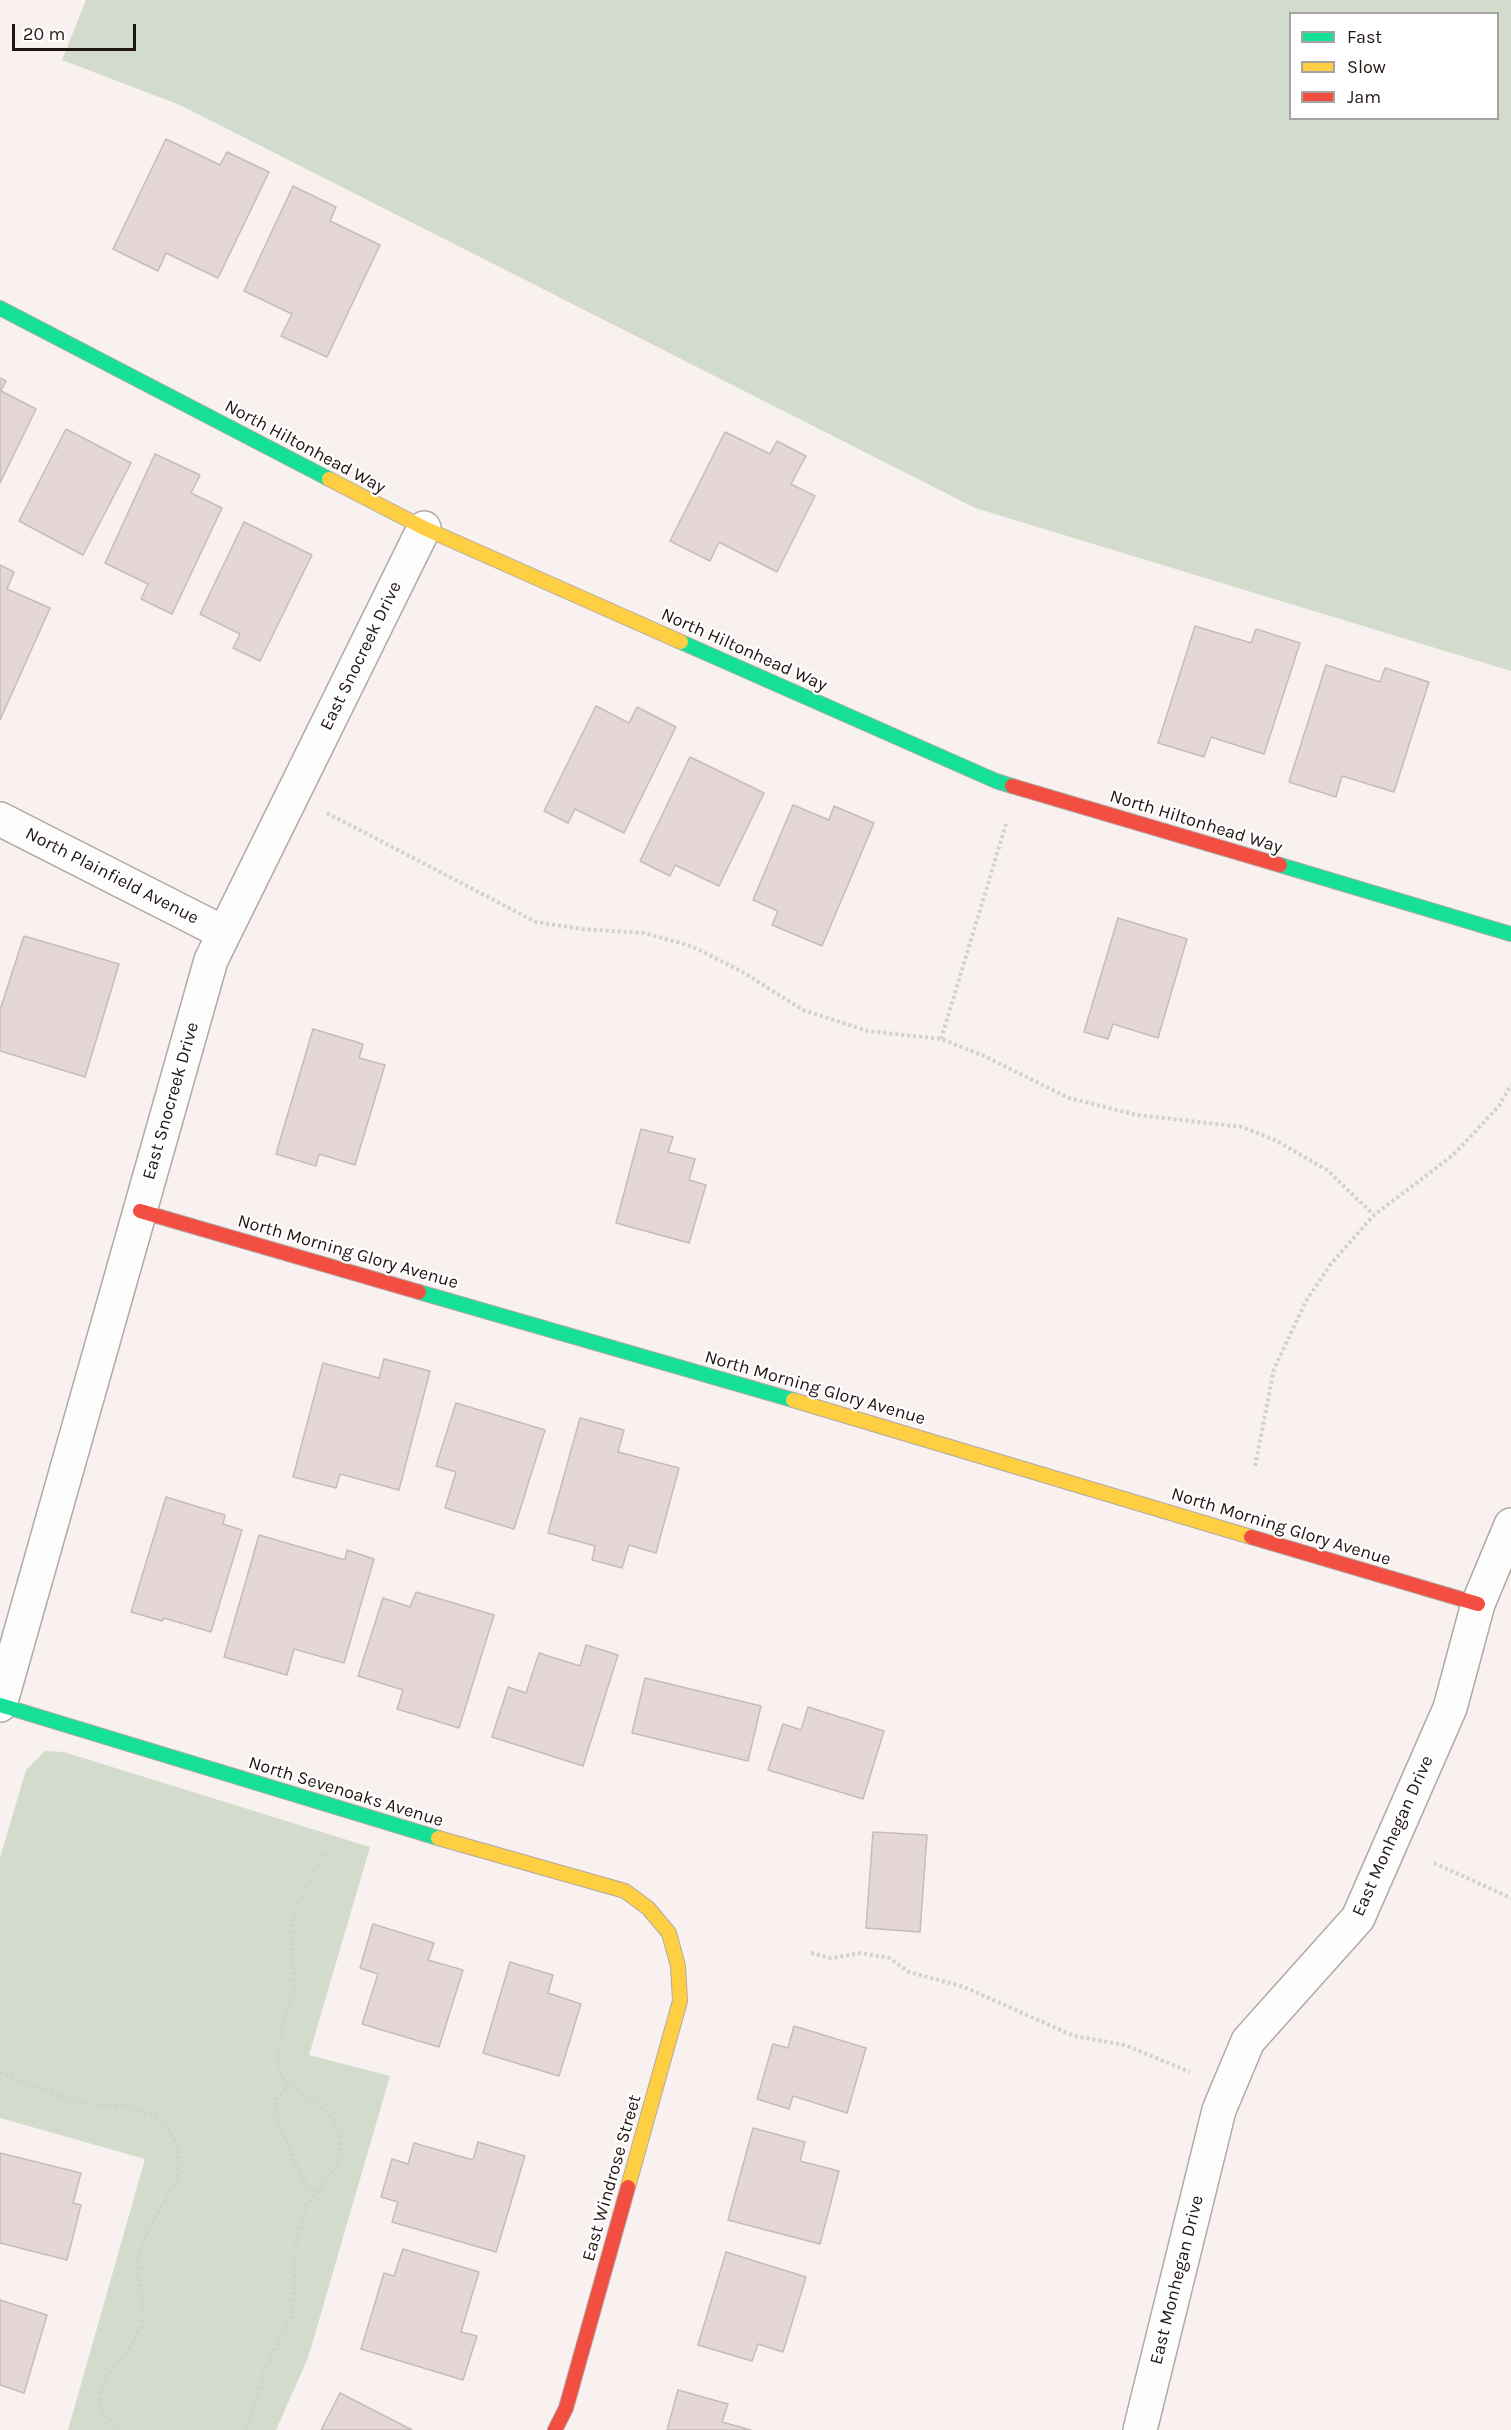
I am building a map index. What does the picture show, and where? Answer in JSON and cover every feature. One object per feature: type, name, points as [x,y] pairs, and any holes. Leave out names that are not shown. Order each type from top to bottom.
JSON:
[{"type":"street","name":"North Hiltonhead Way","points":[[0,308],[424,528],[996,781],[1511,934]]},
{"type":"street","name":"East Snocreek Drive","points":[[0,1705],[211,960],[424,528]]},
{"type":"street","name":"North Plainfield Avenue","points":[[0,819],[224,933]]},
{"type":"street","name":"North Morning Glory Avenue","points":[[140,1211],[869,1422],[1478,1604]]},
{"type":"street","name":"East Monhegan Drive","points":[[1140,2430],[1219,2110],[1248,2041],[1358,1918],[1450,1708],[1478,1604],[1511,1525]]},
{"type":"street","name":"North Sevenoaks Avenue","points":[[0,1705],[341,1810],[625,1891],[648,1908],[669,1934]]},
{"type":"street","name":"East Windrose Street","points":[[555,2430],[566,2408],[680,2001],[678,1966],[669,1934]]},
{"type":"path","points":[[321,810],[536,922],[582,929],[644,933],[692,946],[741,971],[803,1010],[868,1031],[941,1039],[982,1055],[1069,1098],[1137,1115],[1242,1127],[1277,1141],[1328,1170],[1374,1215]]},
{"type":"path","points":[[941,1039],[1008,815]]},
{"type":"path","points":[[1255,1466],[1274,1369],[1306,1301],[1330,1265],[1374,1215],[1452,1156],[1499,1106],[1511,1085]]},
{"type":"path","points":[[248,2430],[264,2372],[292,2315],[296,2241],[301,2220],[307,2205],[336,2166],[340,2152],[340,2134],[334,2121],[323,2109],[285,2079],[278,2065],[278,2049],[294,1986],[291,1928],[297,1905],[323,1853]]},
{"type":"path","points":[[1434,1863],[1511,1898]]},
{"type":"path","points":[[811,1953],[831,1958],[861,1953],[889,1958],[909,1972],[964,1987],[1074,2036],[1125,2045],[1190,2072]]},
{"type":"path","points":[[0,2073],[71,2100],[87,2104],[122,2106],[150,2114],[161,2120],[176,2142],[179,2154],[177,2180],[149,2228],[139,2255],[138,2274],[144,2313],[141,2326],[134,2342],[109,2374],[100,2399],[102,2410],[123,2430]]},
{"type":"path","points":[[289,2083],[277,2099],[274,2114],[303,2180],[316,2193]]},
{"type":"green space","points":[[86,0],[1511,0],[1511,671],[975,508],[180,105],[62,60]]},
{"type":"green space","points":[[45,1751],[64,1752],[370,1847],[309,2055],[390,2076],[308,2358],[276,2430],[68,2430],[145,2159],[0,2118],[0,1858],[26,1770]]},
{"type":"building","points":[[166,139],[220,165],[227,152],[269,172],[218,278],[166,253],[158,271],[113,249]]},
{"type":"building","points":[[293,186],[336,207],[330,221],[380,245],[327,357],[281,336],[292,314],[244,291]]},
{"type":"building","points":[[0,378],[6,381],[1,391],[36,409],[0,483]]},
{"type":"building","points":[[66,429],[131,463],[83,555],[19,521]]},
{"type":"building","points":[[725,432],[770,454],[777,441],[806,456],[791,484],[815,496],[777,572],[719,542],[710,561],[670,541]]},
{"type":"building","points":[[155,454],[200,475],[191,493],[222,508],[172,614],[141,599],[148,584],[105,563]]},
{"type":"building","points":[[244,522],[312,555],[260,661],[233,648],[240,634],[200,614]]},
{"type":"building","points":[[0,565],[14,572],[7,589],[50,608],[0,720]]},
{"type":"building","points":[[1195,626],[1251,643],[1256,629],[1300,643],[1264,754],[1211,737],[1204,757],[1158,743]]},
{"type":"building","points":[[1326,665],[1380,682],[1385,668],[1429,682],[1394,792],[1342,776],[1336,797],[1289,782]]},
{"type":"building","points":[[596,706],[629,723],[637,707],[676,727],[624,833],[575,809],[568,823],[544,811]]},
{"type":"building","points":[[690,757],[764,793],[719,886],[675,865],[670,876],[640,861]]},
{"type":"building","points":[[793,805],[829,820],[834,806],[874,823],[822,946],[772,925],[778,911],[753,900]]},
{"type":"building","points":[[1118,918],[1187,939],[1158,1038],[1113,1024],[1108,1039],[1084,1032]]},
{"type":"building","points":[[24,936],[119,964],[85,1077],[0,1051],[0,1010]]},
{"type":"building","points":[[313,1029],[363,1044],[359,1058],[385,1065],[355,1165],[319,1154],[316,1166],[276,1154]]},
{"type":"building","points":[[641,1129],[673,1137],[668,1152],[695,1159],[689,1180],[706,1185],[689,1243],[616,1223]]},
{"type":"building","points":[[384,1359],[430,1371],[399,1490],[340,1474],[336,1488],[293,1477],[323,1363],[379,1378]]},
{"type":"building","points":[[456,1403],[545,1430],[514,1529],[445,1508],[456,1472],[436,1466]]},
{"type":"building","points":[[580,1418],[624,1430],[618,1452],[679,1468],[656,1553],[629,1545],[622,1568],[592,1560],[595,1546],[548,1533]]},
{"type":"building","points":[[166,1497],[225,1515],[223,1524],[242,1530],[211,1632],[164,1618],[162,1621],[131,1612]]},
{"type":"building","points":[[259,1535],[345,1560],[347,1550],[374,1559],[344,1663],[294,1649],[287,1675],[224,1657]]},
{"type":"building","points":[[416,1592],[494,1615],[459,1728],[397,1709],[403,1690],[358,1676],[383,1598],[410,1607]]},
{"type":"building","points":[[586,1645],[618,1655],[583,1766],[492,1737],[508,1687],[526,1693],[539,1653],[580,1666]]},
{"type":"building","points":[[645,1678],[761,1706],[748,1761],[632,1733]]},
{"type":"building","points":[[808,1707],[884,1731],[863,1799],[768,1770],[783,1724],[801,1730]]},
{"type":"building","points":[[873,1832],[927,1835],[920,1932],[866,1928]]},
{"type":"building","points":[[373,1924],[434,1943],[428,1960],[463,1970],[439,2047],[362,2024],[378,1974],[360,1968]]},
{"type":"building","points":[[510,1962],[553,1975],[548,1993],[581,2004],[559,2076],[483,2053]]},
{"type":"building","points":[[794,2026],[866,2048],[847,2113],[793,2096],[789,2109],[757,2099],[773,2044],[788,2048]]},
{"type":"building","points":[[753,2128],[805,2142],[800,2161],[839,2171],[820,2244],[728,2220]]},
{"type":"building","points":[[478,2142],[525,2156],[496,2252],[392,2222],[398,2202],[381,2197],[392,2159],[408,2164],[414,2143],[473,2160]]},
{"type":"building","points":[[0,2153],[81,2173],[73,2203],[81,2205],[67,2260],[0,2243]]},
{"type":"building","points":[[403,2249],[479,2272],[461,2332],[477,2336],[463,2380],[361,2349],[384,2273],[394,2276]]},
{"type":"building","points":[[726,2252],[806,2277],[783,2352],[758,2344],[752,2361],[698,2345]]},
{"type":"building","points":[[0,2300],[47,2315],[24,2393],[0,2385]]},
{"type":"building","points":[[678,2390],[728,2404],[722,2422],[751,2430],[667,2430]]},
{"type":"building","points":[[340,2393],[412,2430],[321,2430]]},
{"type":"traffic: fast","points":[[0,308],[329,479]]},
{"type":"traffic: fast","points":[[681,642],[1012,786]]},
{"type":"traffic: fast","points":[[1280,865],[1511,934]]},
{"type":"traffic: fast","points":[[419,1292],[793,1400]]},
{"type":"traffic: fast","points":[[0,1705],[438,1838]]},
{"type":"traffic: slow","points":[[329,479],[424,528],[681,642]]},
{"type":"traffic: slow","points":[[793,1400],[1251,1537]]},
{"type":"traffic: slow","points":[[438,1838],[625,1891],[648,1908],[669,1933],[678,1966],[680,2001],[628,2187]]},
{"type":"traffic: jam","points":[[1012,786],[1280,865]]},
{"type":"traffic: jam","points":[[140,1211],[419,1292]]},
{"type":"traffic: jam","points":[[1251,1537],[1478,1604]]},
{"type":"traffic: jam","points":[[555,2430],[566,2408],[628,2187]]}]
